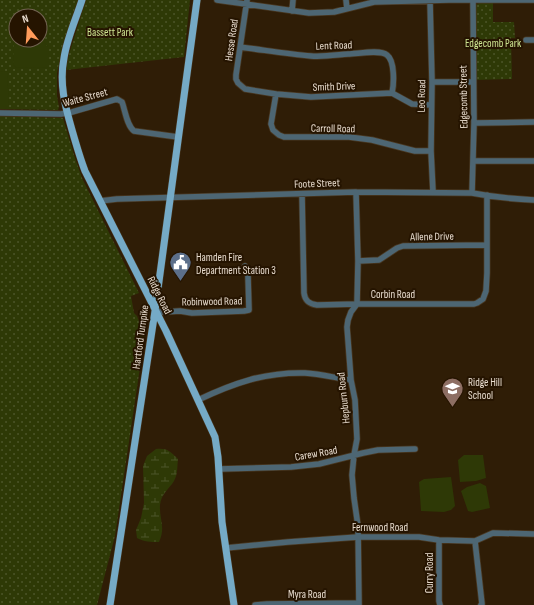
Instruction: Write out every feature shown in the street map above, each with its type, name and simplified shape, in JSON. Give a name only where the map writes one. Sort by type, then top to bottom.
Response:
[{"type":"main road","name":"Ridge Road","points":[[82,0],[67,46],[63,64],[62,88],[67,113],[83,165],[167,334],[215,437],[219,469],[221,517],[234,605]]},
{"type":"main road","name":"Hartford Turnpike","points":[[110,605],[155,311],[196,0]]},
{"type":"street","points":[[217,0],[246,2],[309,13],[334,12],[374,2],[534,0]]},
{"type":"street","points":[[292,11],[293,0]]},
{"type":"street","points":[[346,0],[347,9]]},
{"type":"street","name":"Leo Road","points":[[430,1],[432,82],[431,151],[433,192]]},
{"type":"street","name":"Edgecomb Street","points":[[472,193],[474,161],[473,1]]},
{"type":"street","name":"Hesse Road","points":[[238,83],[236,75],[246,2]]},
{"type":"street","points":[[526,40],[534,40]]},
{"type":"street","name":"Lent Road","points":[[240,47],[312,56],[379,52],[384,53],[389,56],[392,65],[392,93]]},
{"type":"street","points":[[432,82],[473,82]]},
{"type":"street","name":"Smith Drive","points":[[238,83],[245,89],[276,94],[311,97],[392,93]]},
{"type":"street","points":[[392,93],[412,104],[431,105]]},
{"type":"street","name":"Carroll Road","points":[[276,94],[271,124],[273,130],[279,135],[298,138],[349,137],[372,140],[415,151],[431,151]]},
{"type":"street","name":"Waite Street","points":[[0,113],[61,114],[117,99],[122,102],[131,130],[178,137]]},
{"type":"street","points":[[474,123],[534,122]]},
{"type":"street","points":[[474,161],[534,161]]},
{"type":"street","name":"Foote Street","points":[[100,201],[117,199],[356,192],[472,193],[487,196],[534,200]]},
{"type":"street","name":"Hepburn Road","points":[[356,192],[358,261],[357,304],[351,312],[347,327],[355,400],[357,439],[352,475],[358,526],[359,604]]},
{"type":"street","name":"Corbin Road","points":[[302,194],[304,293],[306,300],[310,304],[317,305],[477,303],[483,299],[486,291],[487,196]]},
{"type":"street","name":"Allene Drive","points":[[358,261],[377,261],[397,248],[403,246],[487,245]]},
{"type":"street","name":"Robinwood Road","points":[[155,311],[180,311],[192,313],[249,310],[248,276],[245,266]]},
{"type":"street","points":[[198,400],[230,386],[254,378],[279,374],[306,374],[352,380]]},
{"type":"street","name":"Carew Road","points":[[219,469],[291,467],[319,464],[378,450],[415,449]]},
{"type":"street","name":"Fernwood Road","points":[[226,548],[281,542],[358,537],[419,537],[439,540],[475,541],[493,533],[534,534]]},
{"type":"street","name":"Curry Road","points":[[439,540],[440,605]]},
{"type":"street","points":[[475,541],[481,605]]},
{"type":"street","name":"Myra Road","points":[[255,605],[359,604]]},
{"type":"green space","name":"Bassett Park","points":[[0,0],[78,0],[65,38],[57,73],[58,110],[0,109]]},
{"type":"green space","name":"Bassett Park","points":[[86,0],[190,0],[184,57],[66,70],[69,54]]},
{"type":"green space","name":"Edgecomb Park","points":[[479,3],[493,3],[493,22],[514,22],[515,38],[511,38],[512,79],[476,80],[475,7]]},
{"type":"green space","points":[[14,48],[48,48],[48,67],[17,68],[13,65]]},
{"type":"green space","points":[[7,71],[9,105],[5,109],[0,109],[0,72]]},
{"type":"green space","points":[[0,116],[63,118],[82,178],[139,293],[131,296],[134,313],[137,316],[141,327],[146,327],[115,536],[97,605],[0,605]]},
{"type":"green space","points":[[156,449],[168,451],[178,459],[177,473],[160,505],[162,523],[161,537],[159,542],[150,542],[137,538],[136,530],[141,518],[144,503],[143,466],[147,456]]},
{"type":"green space","points":[[464,455],[483,455],[486,478],[476,481],[460,482],[458,460]]},
{"type":"green space","points":[[451,477],[455,506],[451,510],[444,512],[421,511],[419,482],[424,479]]},
{"type":"green space","points":[[480,483],[486,486],[490,508],[472,512],[468,511],[461,491],[467,487]]},
{"type":"place","name":"Hamden Fire Department Station 3","points":[[180,282]]},
{"type":"place","name":"Ridge Hill School","points":[[452,408]]}]
